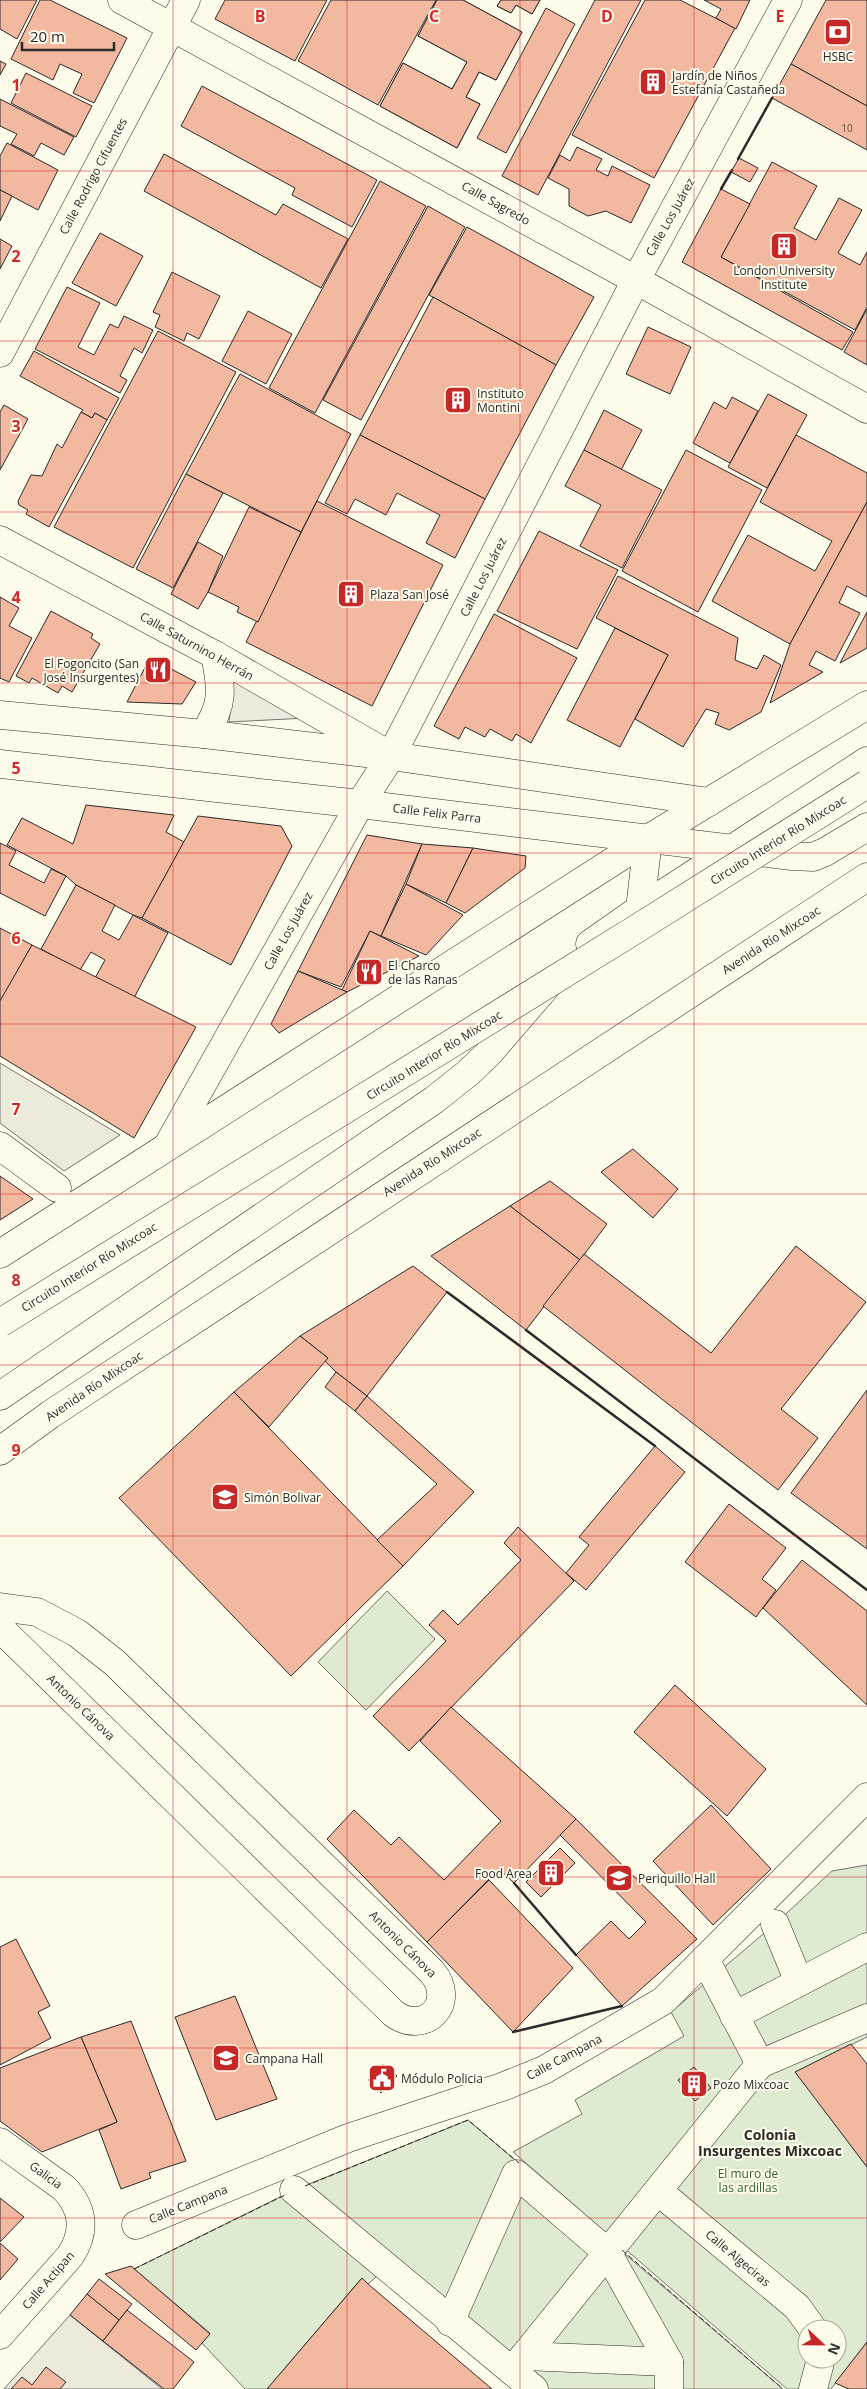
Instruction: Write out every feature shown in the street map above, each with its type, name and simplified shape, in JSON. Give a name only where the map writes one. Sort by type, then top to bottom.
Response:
[{"type":"main road","name":"Calle Sagredo","points":[[122,0],[636,280],[867,409]]},
{"type":"main road","name":"Calle Rodrigo Cifuentes","points":[[0,353],[186,0]]},
{"type":"main road","name":"Calle Los Juárez","points":[[167,1147],[360,804],[391,756],[636,280],[788,0]]},
{"type":"main road","name":"Calle Saturnino Herrán","points":[[0,540],[215,655],[391,756]]},
{"type":"main road","points":[[204,734],[215,718],[220,700],[221,682],[215,655]]},
{"type":"main road","points":[[0,1254],[648,839],[867,704]]},
{"type":"main road","points":[[0,715],[204,734],[391,756],[709,802]]},
{"type":"main road","points":[[0,1396],[434,1100],[488,1054],[564,966],[588,945],[729,850],[867,761]]},
{"type":"main road","name":"Calle Felix Parra","points":[[0,764],[360,804],[729,850],[813,857],[867,827]]},
{"type":"main road","name":"Circuito Interior Río Mixcoac","points":[[0,1322],[625,937],[867,784]]},
{"type":"main road","points":[[640,909],[648,839]]},
{"type":"main road","name":"Avenida Río Mixcoac","points":[[0,1452],[76,1398],[867,877]]},
{"type":"main road","points":[[0,1146],[56,1188]]},
{"type":"main road","name":"Antonio Cánova","points":[[0,1606],[37,1612],[77,1633],[115,1663],[432,1972],[441,1988],[439,2006],[434,2013],[418,2022],[408,2022],[393,2013],[0,1628]]},
{"type":"main road","name":"Calle Campana","points":[[136,2225],[348,2138],[502,2087],[544,2070],[663,2001],[867,1797]]},
{"type":"main road","points":[[774,1924],[799,1982]]},
{"type":"main road","points":[[734,2016],[867,1948]]},
{"type":"main road","points":[[705,1959],[760,2064]]},
{"type":"main road","points":[[518,2364],[760,2064],[867,2018]]},
{"type":"main road","name":"Galicia","points":[[0,2142],[64,2188],[75,2202],[81,2218]]},
{"type":"main road","points":[[450,2322],[516,2174],[607,2252],[669,2362],[670,2389]]},
{"type":"main road","points":[[294,2190],[450,2322],[518,2364],[534,2389]]},
{"type":"main road","name":"Calle Algeciras","points":[[658,2191],[796,2307],[805,2319]]},
{"type":"main road","name":"Calle Actipan","points":[[0,2334],[78,2245],[81,2232],[81,2218]]},
{"type":"main road","points":[[518,2364],[669,2362]]},
{"type":"main road","points":[[813,2389],[818,2369]]},
{"type":"green space","points":[[387,1591],[435,1639],[366,1710],[318,1662]]},
{"type":"green space","name":"El muro de las ardillas","points":[[867,1865],[867,2037],[796,2072],[867,2167],[867,2342],[847,2368],[847,2319],[797,2319],[797,2369],[846,2369],[831,2389],[787,2389],[513,2152],[582,2114],[575,2100],[684,2036],[671,2012],[775,1924],[832,1871]]},
{"type":"green space","points":[[468,2120],[783,2389],[520,2389],[390,2265],[368,2284],[361,2279],[267,2389],[245,2389],[202,2343],[210,2333],[134,2269],[294,2190]]},
{"type":"shaded area","points":[[234,677],[307,718],[229,722]]},
{"type":"shaded area","points":[[0,1063],[120,1135],[64,1171],[0,1123]]},
{"type":"shaded area","points":[[70,2315],[162,2389],[4,2389]]},
{"type":"building","points":[[0,0],[37,0],[17,39],[0,29]]},
{"type":"building","points":[[40,0],[50,0],[127,38],[94,103],[73,93],[82,74],[60,64],[53,80],[11,59]]},
{"type":"building","points":[[225,0],[327,0],[295,61],[215,19]]},
{"type":"building","points":[[331,0],[436,0],[378,105],[298,61]]},
{"type":"building","points":[[437,0],[463,0],[522,32],[496,80],[479,72],[466,97],[480,104],[457,148],[380,106],[403,63],[452,89],[467,62],[418,36]]},
{"type":"building","points":[[437,0],[463,0],[522,32],[496,80],[479,72],[466,97],[480,104],[457,148],[380,106],[403,63],[452,89],[467,62],[418,36]]},
{"type":"building","points":[[501,0],[540,0],[532,14],[516,5],[511,13],[497,6]]},
{"type":"building","points":[[501,0],[540,0],[532,14],[516,5],[511,13],[497,6]]},
{"type":"building","points":[[595,0],[641,0],[538,195],[502,176]]},
{"type":"building","name":"Jardín de Niños Estefanía Castañeda","points":[[645,0],[680,0],[735,28],[654,178],[572,135]]},
{"type":"building","points":[[704,0],[750,0],[736,29],[716,18],[721,9]]},
{"type":"building","name":"HSBC","points":[[826,0],[867,0],[867,106],[791,64]]},
{"type":"building","points":[[546,8],[575,24],[506,153],[477,138]]},
{"type":"building","points":[[0,61],[6,64],[0,75]]},
{"type":"building","points":[[791,64],[867,106],[867,150],[772,98]]},
{"type":"building","points":[[26,73],[92,106],[76,137],[11,103]]},
{"type":"building","points":[[202,86],[377,180],[352,227],[292,195],[295,188],[181,126]]},
{"type":"building","points":[[0,99],[74,137],[64,155],[41,143],[34,156],[11,144],[17,134],[0,126]]},
{"type":"building","points":[[7,143],[58,170],[38,210],[0,190],[0,156]]},
{"type":"building","points":[[577,147],[602,159],[596,170],[608,176],[612,166],[650,185],[631,223],[606,211],[588,216],[569,206],[569,189],[548,178],[560,155],[570,161]]},
{"type":"building","points":[[164,154],[276,215],[283,204],[348,239],[321,288],[144,191]]},
{"type":"building","points":[[739,158],[758,168],[750,182],[731,172]]},
{"type":"building","name":"London University Institute","points":[[772,162],[817,186],[794,228],[816,240],[839,198],[862,210],[838,253],[860,265],[867,252],[867,307],[855,330],[721,257]]},
{"type":"building","points":[[380,181],[426,206],[315,413],[269,388]]},
{"type":"building","points":[[721,189],[750,204],[721,257],[853,332],[842,350],[682,262]]},
{"type":"building","points":[[0,190],[12,196],[0,221]]},
{"type":"building","points":[[428,206],[465,227],[361,420],[323,400]]},
{"type":"building","points":[[467,227],[594,297],[556,365],[429,295]]},
{"type":"building","points":[[100,233],[143,256],[116,306],[72,283]]},
{"type":"building","points":[[0,239],[12,246],[0,269]]},
{"type":"building","points":[[172,272],[220,296],[199,339],[187,333],[184,341],[155,327],[160,315],[153,312]]},
{"type":"building","points":[[67,287],[100,303],[78,347],[94,355],[110,324],[118,328],[124,316],[153,330],[142,353],[134,348],[120,376],[127,380],[120,393],[35,349]]},
{"type":"building","name":"Instituto Montini","points":[[433,297],[556,365],[485,499],[360,435]]},
{"type":"building","points":[[867,309],[867,365],[844,352]]},
{"type":"building","points":[[248,311],[292,334],[266,384],[222,361]]},
{"type":"building","points":[[648,327],[691,347],[670,394],[626,374]]},
{"type":"building","points":[[158,331],[236,372],[133,568],[54,527]]},
{"type":"building","points":[[34,351],[119,398],[107,420],[95,413],[92,418],[81,412],[83,410],[20,376]]},
{"type":"building","points":[[240,374],[351,434],[301,532],[186,474]]},
{"type":"building","points":[[768,394],[807,415],[767,488],[728,467]]},
{"type":"building","points":[[732,397],[758,411],[730,463],[693,443],[714,402],[726,409]]},
{"type":"building","points":[[4,405],[28,419],[0,470],[0,412]]},
{"type":"building","points":[[604,410],[642,430],[621,470],[584,450]]},
{"type":"building","points":[[81,412],[92,418],[95,413],[107,420],[49,527],[26,514],[28,510],[19,505],[18,501],[31,475],[42,476],[57,444],[62,448]]},
{"type":"building","points":[[360,435],[485,499],[455,558],[426,543],[440,515],[397,493],[386,515],[355,499],[347,514],[325,503]]},
{"type":"building","points":[[796,435],[867,473],[867,502],[790,644],[712,601],[748,535],[815,571],[832,541],[760,502]]},
{"type":"building","points":[[584,450],[662,490],[622,568],[580,546],[601,505],[565,486]]},
{"type":"building","points":[[686,450],[762,490],[698,612],[622,571]]},
{"type":"building","points":[[186,474],[223,493],[173,588],[136,569]]},
{"type":"building","name":"Plaza San José","points":[[317,501],[443,565],[372,706],[246,642]]},
{"type":"building","points":[[867,502],[867,597],[847,586],[839,603],[860,613],[835,661],[816,651],[809,665],[823,672],[770,703],[790,644]]},
{"type":"building","points":[[249,507],[301,532],[258,622],[237,612],[239,607],[208,592]]},
{"type":"building","points":[[539,531],[618,570],[577,649],[497,611]]},
{"type":"building","points":[[198,542],[223,556],[208,592],[198,609],[171,594]]},
{"type":"building","points":[[618,576],[738,638],[735,660],[757,669],[764,655],[781,665],[761,712],[729,730],[715,724],[719,713],[706,709],[683,747],[635,719],[668,655],[596,618]]},
{"type":"building","points":[[0,597],[19,608],[9,626],[32,638],[9,682],[0,678]]},
{"type":"building","points":[[51,611],[93,634],[91,638],[100,644],[72,692],[62,686],[58,693],[32,678],[29,683],[16,676]]},
{"type":"building","points":[[867,612],[867,648],[840,663]]},
{"type":"building","points":[[494,614],[577,658],[531,743],[516,734],[512,741],[490,729],[485,737],[465,727],[459,739],[434,726]]},
{"type":"building","points":[[615,628],[668,655],[620,747],[567,720]]},
{"type":"building","name":"El Fogoncito (San José Insurgentes)","points":[[150,658],[196,682],[182,704],[127,702]]},
{"type":"building","points":[[86,805],[174,815],[166,832],[184,842],[142,918],[76,885],[66,876],[7,845],[22,818],[73,844]]},
{"type":"building","points":[[198,816],[281,826],[292,846],[231,965],[142,918]]},
{"type":"building","points":[[367,835],[422,844],[381,936],[370,931],[341,987],[298,971]]},
{"type":"building","points":[[0,843],[16,851],[9,865],[44,883],[51,869],[66,876],[45,916],[0,893]]},
{"type":"building","points":[[422,844],[473,848],[446,903],[406,884]]},
{"type":"building","points":[[473,848],[526,856],[525,868],[465,913],[446,903]]},
{"type":"building","points":[[406,884],[463,915],[426,955],[381,936]]},
{"type":"building","points":[[76,885],[115,905],[102,931],[119,940],[133,915],[168,933],[134,998],[95,978],[105,960],[91,952],[80,970],[41,949]]},
{"type":"building","points":[[0,928],[32,945],[0,1002]]},
{"type":"building","name":"El Charco de las Ranas","points":[[370,931],[419,956],[347,992],[342,990]]},
{"type":"building","points":[[32,945],[196,1027],[134,1138],[0,1056],[0,1001]]},
{"type":"building","points":[[298,971],[347,992],[279,1033],[271,1024]]},
{"type":"building","points":[[633,1149],[678,1189],[653,1218],[601,1172]]},
{"type":"building","points":[[0,1176],[33,1199],[0,1220]]},
{"type":"building","points":[[550,1181],[607,1224],[580,1260],[510,1206]]},
{"type":"building","points":[[510,1206],[580,1260],[526,1330],[431,1256]]},
{"type":"building","points":[[796,1246],[866,1302],[781,1409],[818,1438],[778,1490],[543,1306],[584,1254],[711,1353]]},
{"type":"building","points":[[413,1266],[447,1292],[367,1396],[336,1372],[325,1361],[328,1358],[300,1336]]},
{"type":"building","points":[[300,1336],[328,1358],[269,1427],[234,1392]]},
{"type":"building","points":[[336,1372],[367,1396],[355,1411],[325,1387]]},
{"type":"building","points":[[867,1390],[867,1549],[791,1493]]},
{"type":"building","points":[[234,1392],[403,1566],[291,1676],[119,1498]]},
{"type":"building","points":[[367,1396],[474,1492],[403,1566],[377,1540],[437,1484],[355,1411]]},
{"type":"building","points":[[655,1446],[685,1472],[586,1590],[566,1573],[589,1545],[579,1537]]},
{"type":"building","points":[[729,1504],[786,1548],[762,1579],[776,1590],[756,1617],[685,1562]]},
{"type":"building","points":[[518,1527],[574,1581],[409,1751],[373,1716],[446,1641],[429,1625],[443,1610],[458,1625],[521,1560],[504,1543]]},
{"type":"building","points":[[802,1560],[867,1611],[867,1705],[763,1608]]},
{"type":"building","points":[[675,1685],[766,1769],[727,1816],[634,1732]]},
{"type":"building","points":[[451,1707],[576,1819],[514,1883],[499,1869],[427,1942],[327,1839],[354,1810],[391,1845],[399,1837],[444,1880],[501,1821],[420,1741]]},
{"type":"building","points":[[711,1805],[771,1869],[713,1925],[653,1861]]},
{"type":"building","name":"Periquillo Hall","points":[[576,1819],[697,1939],[622,2006],[576,1955],[611,1921],[629,1939],[646,1922],[560,1835]]},
{"type":"building","name":"Food Area","points":[[560,1848],[575,1863],[541,1897],[526,1882]]},
{"type":"building","points":[[489,1880],[573,1968],[513,2032],[427,1942]]},
{"type":"building","points":[[16,1939],[50,2006],[38,2012],[51,2038],[0,2065],[0,1947]]},
{"type":"building","name":"Campana Hall","points":[[235,1996],[277,2099],[216,2120],[175,2017]]},
{"type":"building","points":[[131,2021],[186,2161],[149,2173],[151,2178],[121,2189],[99,2130],[117,2122],[81,2037]]},
{"type":"building","points":[[81,2037],[117,2122],[42,2152],[0,2121],[0,2068]]},
{"type":"building","points":[[851,2044],[867,2064],[867,2167],[795,2072]]},
{"type":"building","name":"Módulo Policia","points":[[383,2064],[397,2076],[381,2093],[368,2080]]},
{"type":"building","name":"Pozo Mixcoac","points":[[694,2067],[711,2088],[695,2101],[678,2080]]},
{"type":"building","points":[[0,2198],[24,2217],[0,2242]]},
{"type":"building","points":[[0,2243],[18,2259],[0,2280]]},
{"type":"building","points":[[131,2266],[210,2334],[196,2350],[105,2274]]},
{"type":"building","points":[[362,2278],[368,2284],[492,2389],[267,2389]]},
{"type":"building","points":[[99,2279],[132,2304],[119,2320],[87,2294]]},
{"type":"building","points":[[87,2294],[119,2320],[103,2341],[70,2315]]},
{"type":"building","points":[[127,2310],[194,2362],[173,2389],[164,2389],[103,2341]]},
{"type":"building","points":[[867,2342],[867,2389],[849,2389],[835,2383]]},
{"type":"building","points":[[46,2367],[66,2382],[60,2389],[11,2389],[22,2377],[32,2385]]},
{"type":"fence","points":[[305,2186],[468,2120],[519,2163]]},
{"type":"fence","points":[[134,2269],[285,2195]]},
{"type":"fence","points":[[622,2250],[783,2389]]},
{"type":"wall","points":[[738,159],[772,98]]},
{"type":"wall","points":[[721,189],[732,170]]},
{"type":"wall","points":[[447,1292],[655,1446]]},
{"type":"wall","points":[[526,1330],[867,1590]]},
{"type":"wall","points":[[514,1883],[576,1955]]},
{"type":"wall","points":[[513,2032],[622,2006]]},
{"type":"place","name":"HSBC","points":[[838,32]]},
{"type":"place","name":"Jardín de Niños Estefanía Castañeda","points":[[653,82]]},
{"type":"place","name":"London University Institute","points":[[784,246]]},
{"type":"place","name":"Instituto Montini","points":[[458,400]]},
{"type":"place","name":"Plaza San José","points":[[351,594]]},
{"type":"place","name":"El Fogoncito (San José Insurgentes)","points":[[158,670]]},
{"type":"place","name":"El Charco de las Ranas","points":[[369,972]]},
{"type":"place","name":"Simón Bolivar","points":[[225,1497]]},
{"type":"place","name":"Food Area","points":[[551,1873]]},
{"type":"place","name":"Periquillo Hall","points":[[619,1878]]},
{"type":"place","name":"Campana Hall","points":[[226,2058]]},
{"type":"place","name":"Módulo Policia","points":[[382,2078]]},
{"type":"place","name":"Pozo Mixcoac","points":[[694,2084]]},
{"type":"district","name":"Colonia Insurgentes Mixcoac","points":[[770,2142]]}]
